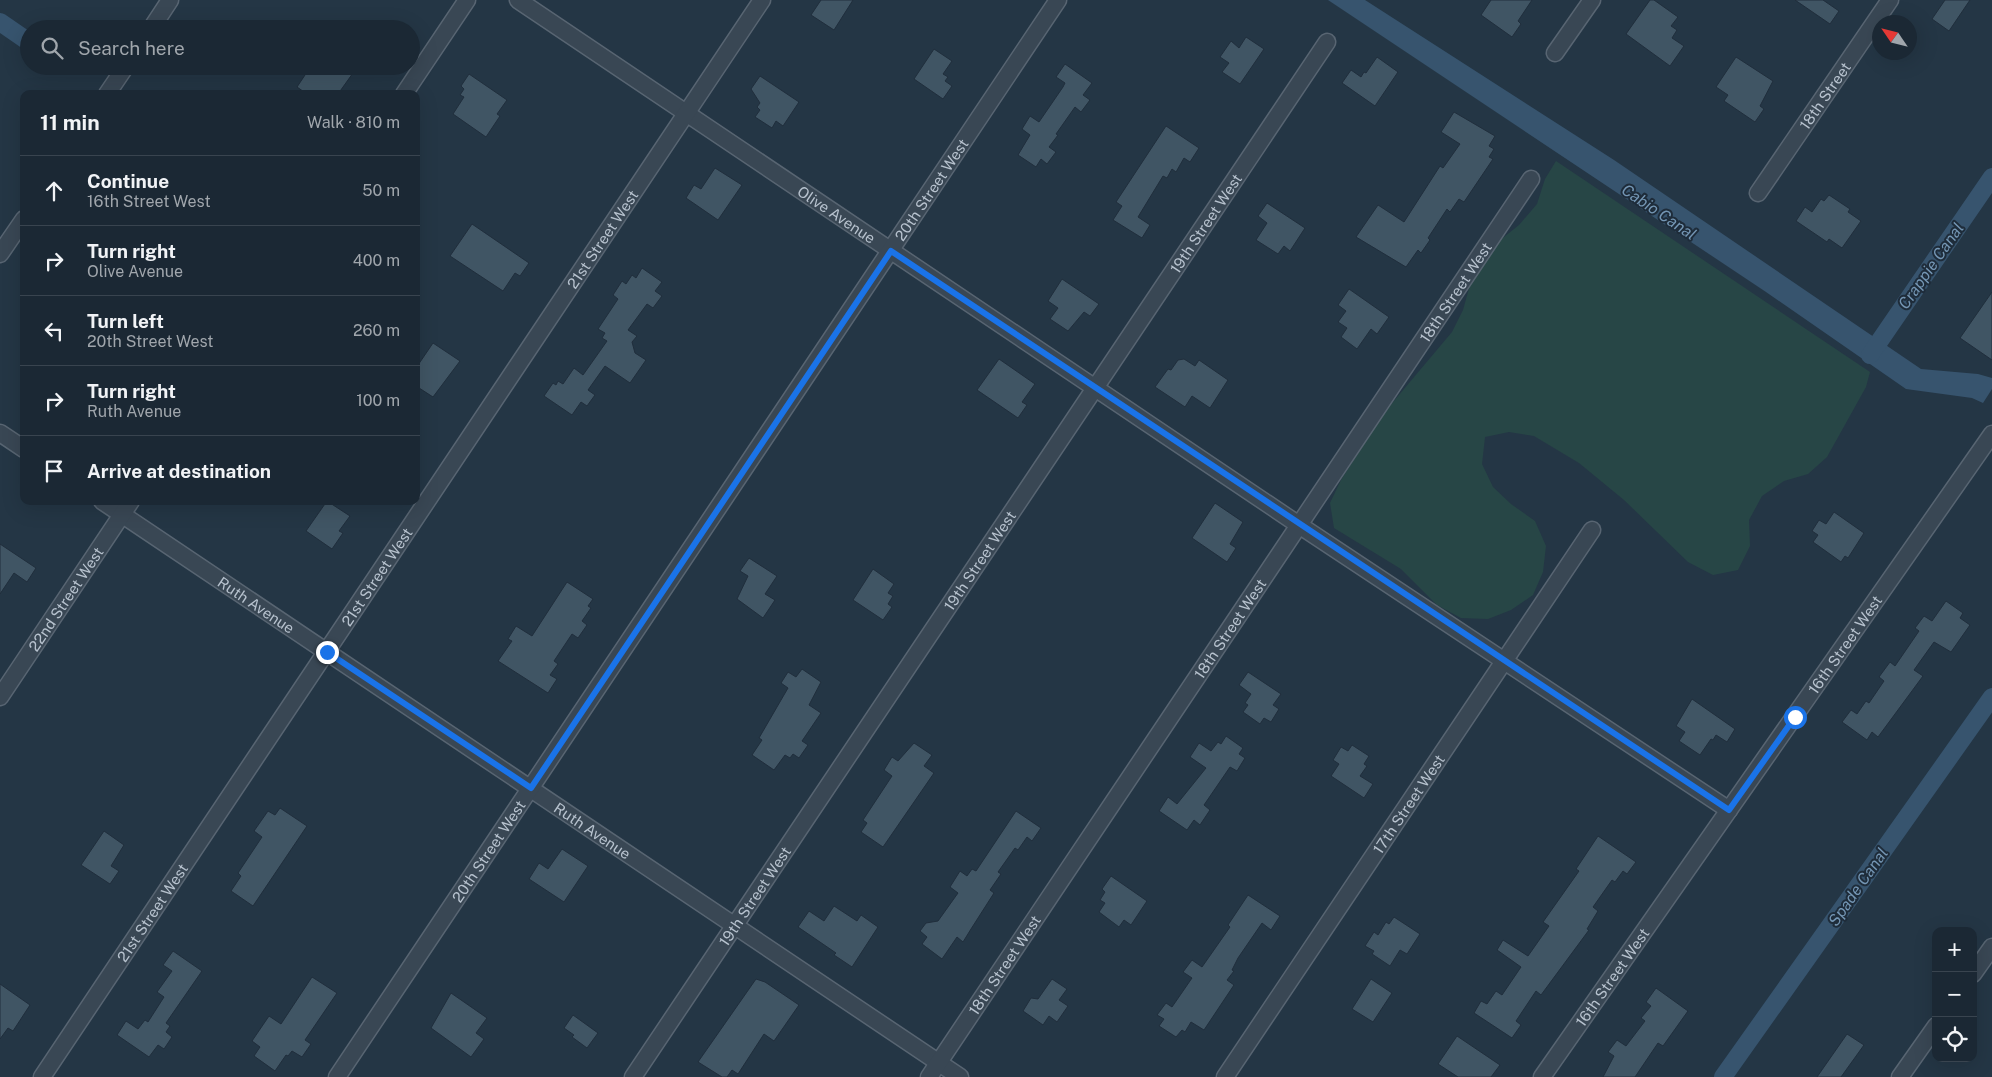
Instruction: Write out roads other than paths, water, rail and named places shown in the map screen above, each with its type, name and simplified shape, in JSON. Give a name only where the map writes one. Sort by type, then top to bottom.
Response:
[{"type":"street","points":[[157,20],[170,0]]},
{"type":"street","points":[[420,70],[466,0]]},
{"type":"street","name":"Olive Avenue","points":[[518,0],[1299,525],[1729,810]]},
{"type":"street","name":"21st Street West","points":[[42,1077],[762,0]]},
{"type":"street","name":"20th Street West","points":[[337,1077],[1058,0]]},
{"type":"street","points":[[1555,53],[1592,0]]},
{"type":"street","name":"18th Street","points":[[1758,193],[1890,0]]},
{"type":"street","name":"19th Street West","points":[[633,1077],[1326,42]]},
{"type":"street","points":[[110,90],[120,75]]},
{"type":"street","points":[[407,90],[417,75]]},
{"type":"street","name":"18th Street West","points":[[929,1077],[1531,179]]},
{"type":"street","points":[[0,254],[20,225]]},
{"type":"street","points":[[0,434],[20,446]]},
{"type":"street","name":"16th Street West","points":[[1542,1077],[1992,434]]},
{"type":"street","name":"Ruth Avenue","points":[[126,508],[327,652],[960,1077]]},
{"type":"street","name":"22nd Street West","points":[[0,697],[126,508]]},
{"type":"street","name":"17th Street West","points":[[1225,1077],[1592,530]]},
{"type":"street","points":[[1974,972],[1992,947]]},
{"type":"street","points":[[1900,1077],[1932,1032]]},
{"type":"water","name":"Cabio Canal","points":[[1328,0],[1365,0],[1614,160],[1921,369],[1978,374],[1992,378],[1992,389],[1983,403],[1972,398],[1906,389],[1766,292]]},
{"type":"waterway","points":[[0,22],[20,36]]},
{"type":"waterway","name":"Crappie Canal","points":[[1870,355],[1992,177]]},
{"type":"waterway","name":"Spade Canal","points":[[1723,1077],[1992,697]]}]
